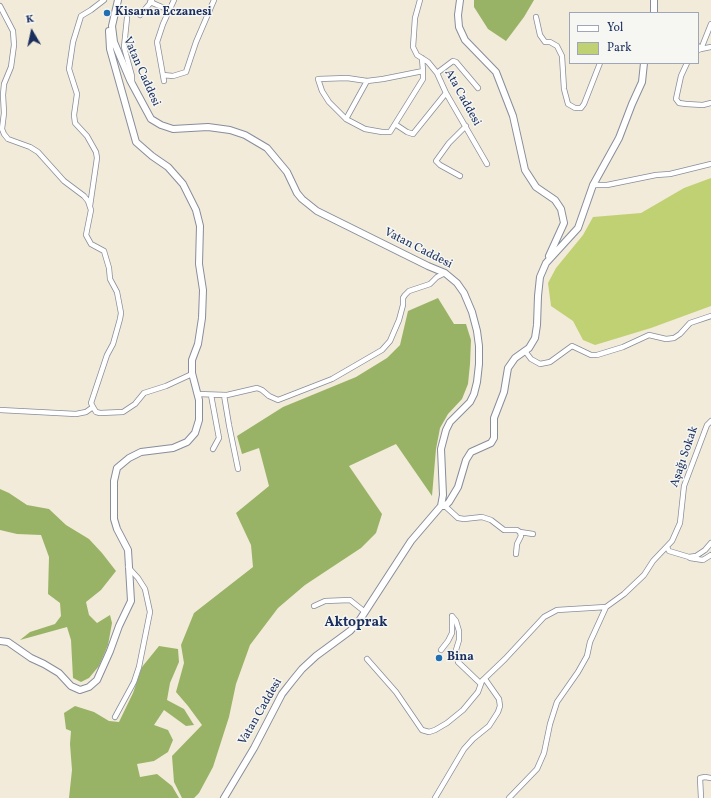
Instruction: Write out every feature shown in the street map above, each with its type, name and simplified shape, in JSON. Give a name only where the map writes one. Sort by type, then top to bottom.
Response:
[{"type":"street","points":[[104,0],[81,16],[73,42],[69,69],[77,94],[74,115],[75,123],[87,136],[96,152],[97,158],[90,206],[91,216],[86,235],[91,244],[104,251],[106,255],[110,279],[117,292],[121,313],[117,333],[107,355],[91,404],[96,412],[122,412],[128,410],[135,404],[144,393],[166,386],[192,374]]},
{"type":"street","name":"Vatan Caddesi","points":[[118,0],[112,26],[114,42],[132,83],[151,119],[173,129],[208,127],[230,130],[245,135],[267,148],[287,172],[297,193],[317,211],[428,266],[445,272],[457,282],[464,293],[472,312],[479,346],[479,364],[474,394],[470,402],[450,422],[443,438],[441,449],[443,506],[411,540],[365,612],[350,630],[316,656],[302,669],[282,694],[254,748],[224,798]]},
{"type":"street","points":[[164,81],[157,42],[174,0]]},
{"type":"street","points":[[163,75],[173,76],[186,72],[196,42],[214,0]]},
{"type":"street","name":"Ata Caddesi","points":[[420,0],[415,18],[413,47],[417,55],[437,73],[446,93],[487,164]]},
{"type":"street","points":[[460,0],[458,16],[459,27],[465,40],[496,72],[513,116],[525,170],[536,187],[555,200],[561,209],[564,223],[540,278],[535,338],[529,348],[515,358],[508,368],[504,392],[494,418],[494,438],[491,443],[472,452],[466,460],[458,487],[449,502],[443,506],[458,518],[464,519],[482,517],[491,520],[504,530],[518,530],[520,532],[533,534]]},
{"type":"street","points":[[654,0],[656,12]]},
{"type":"street","points":[[140,14],[151,1],[169,10]]},
{"type":"street","points":[[0,6],[13,31],[14,45],[11,67],[4,84],[2,94],[4,113],[2,129],[4,134],[8,139],[30,147],[42,156],[64,181],[84,196],[90,206]]},
{"type":"street","points":[[536,17],[540,35],[545,42],[550,42],[557,46],[562,56],[564,89],[568,104],[575,108],[581,108],[584,104],[600,64]]},
{"type":"street","points":[[127,18],[124,47],[132,72],[132,83]]},
{"type":"street","points":[[0,641],[8,642],[31,658],[59,673],[71,686],[80,690],[89,687],[97,680],[131,601],[128,550],[117,530],[114,518],[114,481],[118,468],[129,458],[141,452],[173,448],[187,442],[195,433],[199,420],[199,400],[192,374],[192,360],[198,344],[202,318],[203,290],[199,264],[200,226],[196,210],[183,184],[168,167],[136,142],[110,49],[109,29],[113,20]]},
{"type":"street","points":[[699,48],[711,24]]},
{"type":"street","points":[[699,48],[711,47]]},
{"type":"street","points":[[422,58],[423,71],[423,79],[390,132],[365,129],[346,119],[322,91],[318,79],[347,78],[367,81],[423,71]]},
{"type":"street","points":[[437,73],[453,61],[456,62],[478,88]]},
{"type":"street","points":[[546,263],[578,228],[593,185],[619,138],[642,82],[644,64]]},
{"type":"street","points":[[687,64],[681,76],[676,99],[679,103],[686,104],[704,105],[711,103]]},
{"type":"street","points":[[346,119],[367,81]]},
{"type":"street","points":[[394,124],[413,134],[446,93]]},
{"type":"street","points":[[460,176],[440,165],[436,161],[449,142],[466,126]]},
{"type":"street","points":[[593,185],[670,174],[711,164]]},
{"type":"street","points":[[197,394],[224,394],[257,388],[278,400],[332,379],[382,350],[390,341],[399,320],[403,305],[403,298],[405,295],[409,291],[430,284],[445,272]]},
{"type":"street","points":[[525,351],[531,359],[540,364],[550,362],[572,346],[591,355],[597,355],[623,347],[649,335],[666,339],[674,338],[690,323],[711,316]]},
{"type":"street","points":[[224,394],[228,425],[238,469]]},
{"type":"street","points":[[211,395],[219,438],[213,449]]},
{"type":"street","points":[[0,410],[76,414],[86,412],[93,408]]},
{"type":"street","name":"Aşağı Sokak","points":[[606,608],[624,594],[644,575],[653,561],[672,541],[680,523],[684,486],[711,420]]},
{"type":"street","points":[[516,554],[517,544],[521,536],[520,532]]},
{"type":"street","points":[[689,557],[696,556],[705,550],[711,543]]},
{"type":"street","points":[[667,547],[670,551],[703,560],[711,555]]},
{"type":"street","points":[[115,717],[134,682],[139,667],[150,612],[145,589],[128,567]]},
{"type":"street","points":[[314,606],[325,601],[350,600],[365,612]]},
{"type":"street","points":[[367,659],[396,692],[422,730],[429,732],[436,730],[447,723],[463,710],[478,692],[485,679],[544,618],[557,610],[606,608],[590,642],[584,662],[557,702],[550,724],[544,754],[537,769],[508,798]]},
{"type":"street","points":[[441,650],[452,633],[452,616],[460,631],[456,650],[458,662],[481,684]]},
{"type":"street","points":[[435,798],[464,749],[472,739],[489,726],[498,712],[500,706],[499,699],[485,679]]},
{"type":"street","points":[[701,798],[700,778],[711,778]]},
{"type":"green space","points":[[474,0],[534,0],[524,17],[506,41],[488,29],[474,7]]},
{"type":"green space","points":[[711,178],[711,306],[651,328],[595,345],[583,340],[573,321],[551,306],[548,283],[556,268],[583,235],[593,217],[641,213],[684,188]]},
{"type":"green space","points":[[438,298],[454,324],[466,324],[471,340],[468,384],[462,399],[448,414],[440,428],[436,449],[432,496],[396,444],[349,466],[382,514],[376,533],[361,548],[305,585],[278,608],[250,645],[236,684],[229,717],[213,767],[199,793],[194,798],[182,798],[174,782],[172,756],[202,725],[176,692],[184,663],[181,645],[194,613],[253,567],[251,545],[236,513],[269,486],[259,448],[242,454],[237,436],[283,407],[356,377],[387,358],[400,345],[408,311]]},
{"type":"green space","points":[[0,489],[27,505],[49,509],[66,525],[89,539],[116,571],[101,590],[86,602],[89,615],[97,623],[110,615],[112,623],[108,645],[99,666],[89,678],[81,682],[73,678],[71,640],[67,627],[20,640],[30,632],[55,624],[61,616],[60,603],[48,594],[49,557],[41,535],[17,534],[0,530]]},
{"type":"green space","points":[[159,646],[178,649],[179,662],[170,683],[167,700],[184,709],[194,725],[186,726],[164,710],[154,725],[168,730],[173,740],[168,752],[154,761],[137,764],[140,777],[157,774],[172,786],[179,798],[69,798],[72,770],[70,744],[71,731],[66,729],[64,713],[75,706],[94,712],[109,721],[119,722],[133,693],[142,667]]},
{"type":"place","name":"Kisarna Eczanesi","points":[[107,13]]},
{"type":"place","name":"Bina","points":[[439,658]]},
{"type":"district","name":"Aktoprak","points":[[356,623]]}]
